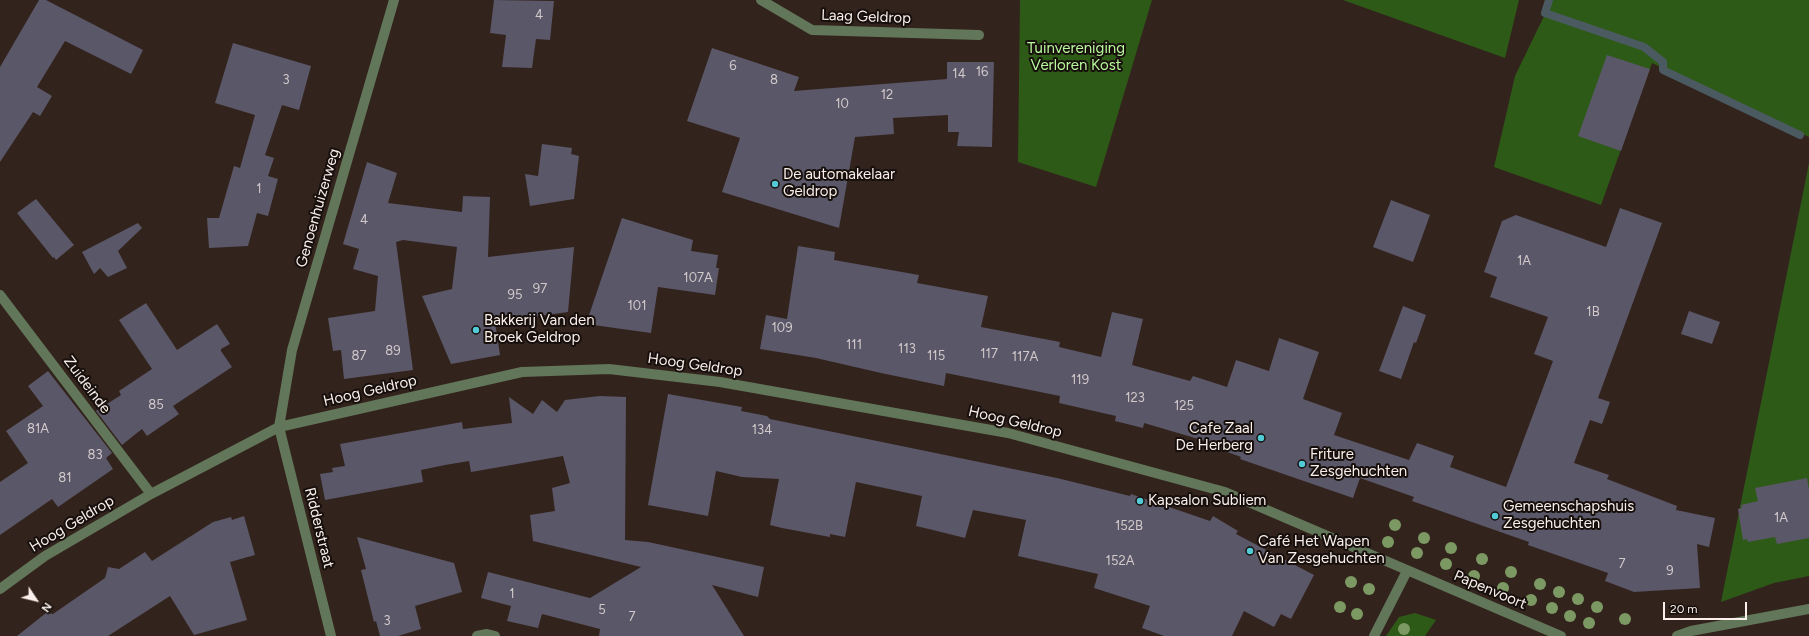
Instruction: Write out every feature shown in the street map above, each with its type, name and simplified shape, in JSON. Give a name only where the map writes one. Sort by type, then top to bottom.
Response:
[{"type":"street","name":"Genoenhuizerweg","points":[[279,427],[292,350],[394,0]]},
{"type":"street","name":"Laag Geldrop","points":[[761,0],[812,30],[979,35]]},
{"type":"street","name":"Zuideinde","points":[[0,295],[151,494]]},
{"type":"street","name":"Hoog Geldrop","points":[[0,589],[45,556],[151,494],[279,427],[522,372],[609,369],[720,382],[1008,433],[1218,490],[1407,571]]},
{"type":"street","name":"Ridderstraat","points":[[279,427],[331,636]]},
{"type":"street","points":[[1374,636],[1407,571]]},
{"type":"street","name":"Papenvoort","points":[[1407,571],[1561,636]]},
{"type":"street","points":[[1677,636],[1691,631],[1809,609]]},
{"type":"street","points":[[477,636],[487,634],[494,636]]},
{"type":"green space","name":"Tuinvereniging Verloren Kost","points":[[1020,0],[1152,0],[1096,187],[1018,162]]},
{"type":"green space","points":[[1343,0],[1519,0],[1505,58]]},
{"type":"green space","points":[[1550,0],[1809,0],[1809,137],[1652,63],[1601,205],[1494,167],[1515,76],[1546,12]]},
{"type":"green space","points":[[1809,163],[1809,576],[1774,583],[1721,602]]},
{"type":"green space","points":[[1415,613],[1436,620],[1425,636],[1386,636],[1399,617]]},
{"type":"building","points":[[39,0],[46,0],[143,50],[131,74],[65,41],[37,87],[52,96],[40,116],[33,112],[0,162],[0,67]]},
{"type":"building","points":[[494,0],[554,1],[550,40],[536,39],[532,68],[502,67],[506,35],[490,33]]},
{"type":"building","points":[[233,43],[311,66],[299,110],[282,105],[265,155],[274,158],[268,176],[278,179],[268,216],[257,213],[248,246],[209,248],[207,218],[219,218],[234,166],[240,168],[255,115],[215,103]]},
{"type":"building","points":[[712,48],[799,77],[794,91],[947,79],[947,62],[994,62],[992,147],[957,146],[959,132],[948,132],[948,115],[893,118],[894,134],[855,137],[839,228],[722,192],[740,138],[687,121]]},
{"type":"building","points":[[1607,55],[1650,69],[1621,151],[1578,136]]},
{"type":"building","points":[[542,144],[572,148],[571,154],[579,156],[574,199],[530,206],[525,174],[538,176]]},
{"type":"building","points":[[367,162],[397,173],[388,203],[462,212],[463,196],[490,197],[488,257],[574,247],[568,312],[495,322],[500,355],[451,364],[422,296],[452,289],[457,247],[403,240],[396,242],[413,370],[344,379],[341,350],[333,351],[328,318],[375,311],[378,276],[353,269],[359,249],[343,244]]},
{"type":"building","points":[[36,199],[74,245],[56,260],[17,213]]},
{"type":"building","points":[[1391,200],[1430,215],[1413,262],[1373,247]]},
{"type":"building","points":[[1620,208],[1662,223],[1598,398],[1610,402],[1602,424],[1590,420],[1574,463],[1609,475],[1607,479],[1677,506],[1676,510],[1715,518],[1709,547],[1697,544],[1700,588],[1634,592],[1605,581],[1608,573],[1528,545],[1529,542],[1412,501],[1414,497],[1360,478],[1353,498],[1240,459],[1241,457],[1211,446],[1212,443],[1144,423],[1143,428],[1115,421],[1116,416],[1059,403],[1060,396],[946,373],[944,386],[816,358],[760,349],[766,315],[787,319],[798,246],[835,252],[834,260],[919,275],[917,283],[988,296],[981,327],[1060,342],[1059,347],[1101,357],[1112,312],[1143,319],[1132,365],[1190,381],[1193,376],[1227,387],[1236,360],[1269,371],[1279,338],[1319,352],[1303,399],[1342,413],[1334,435],[1409,460],[1417,443],[1454,456],[1450,467],[1506,487],[1553,361],[1534,354],[1548,317],[1490,297],[1497,277],[1484,272],[1502,221],[1516,215],[1606,247]]},
{"type":"building","points":[[622,218],[693,240],[691,251],[718,255],[716,268],[719,268],[715,295],[658,287],[651,333],[586,324]]},
{"type":"building","points":[[138,223],[142,228],[118,251],[127,268],[108,277],[100,268],[94,274],[82,252]]},
{"type":"building","points":[[146,303],[177,350],[217,324],[230,344],[221,349],[221,351],[232,367],[173,406],[179,414],[147,436],[142,429],[122,445],[96,411],[121,395],[119,391],[152,369],[119,320]]},
{"type":"building","points":[[1403,306],[1426,315],[1416,343],[1414,342],[1401,379],[1379,371]]},
{"type":"building","points":[[1689,311],[1720,322],[1712,344],[1681,334]]},
{"type":"building","points":[[48,371],[112,453],[106,458],[113,469],[58,507],[52,499],[0,535],[0,482],[28,463],[6,431],[43,406],[28,386]]},
{"type":"building","points":[[668,394],[742,407],[741,411],[767,416],[770,419],[1057,478],[1130,496],[1131,494],[1210,521],[1213,516],[1238,531],[1236,534],[1314,575],[1291,619],[1281,614],[1274,627],[1244,611],[1232,636],[1164,636],[1142,628],[1150,606],[1094,588],[1098,574],[1018,556],[1026,520],[973,510],[965,538],[916,526],[922,496],[856,482],[845,537],[830,534],[830,537],[770,525],[779,479],[742,477],[716,471],[708,516],[648,505]]},
{"type":"building","points":[[600,396],[626,397],[625,540],[648,542],[764,567],[758,597],[712,585],[744,636],[599,636],[600,629],[542,614],[538,628],[507,621],[511,606],[481,598],[488,572],[590,598],[641,567],[533,541],[530,515],[555,511],[552,488],[570,483],[563,456],[471,472],[469,461],[445,465],[421,470],[423,482],[325,500],[320,474],[333,472],[332,468],[345,466],[340,444],[462,422],[463,429],[512,423],[509,397],[533,414],[542,400],[557,412],[565,400]]},
{"type":"building","points":[[1807,478],[1809,490],[1809,538],[1777,544],[1775,537],[1748,542],[1747,539],[1743,540],[1738,509],[1742,508],[1741,505],[1758,501],[1755,488]]},
{"type":"building","points":[[244,516],[255,555],[230,562],[247,620],[194,635],[170,596],[108,636],[17,636],[46,613],[53,614],[105,578],[108,567],[119,569],[145,552],[152,561],[213,522],[231,517],[232,520]]},
{"type":"building","points":[[357,537],[454,563],[462,592],[415,606],[421,629],[398,636],[380,636],[376,621],[374,622],[361,570],[366,569]]},
{"type":"waterway","points":[[1549,0],[1545,13],[1644,47],[1663,62],[1663,70],[1800,135]]},
{"type":"place","name":"De automakelaar Geldrop","points":[[775,184]]},
{"type":"place","name":"Bakkerij Van den Broek Geldrop","points":[[476,330]]},
{"type":"place","name":"Cafe Zaal De Herberg","points":[[1261,438]]},
{"type":"place","name":"Friture Zesgehuchten","points":[[1302,464]]},
{"type":"place","name":"Kapsalon Subliem","points":[[1140,501]]},
{"type":"place","name":"Gemeenschapshuis Zesgehuchten","points":[[1495,516]]},
{"type":"place","name":"Café Het Wapen Van Zesgehuchten","points":[[1250,551]]}]
